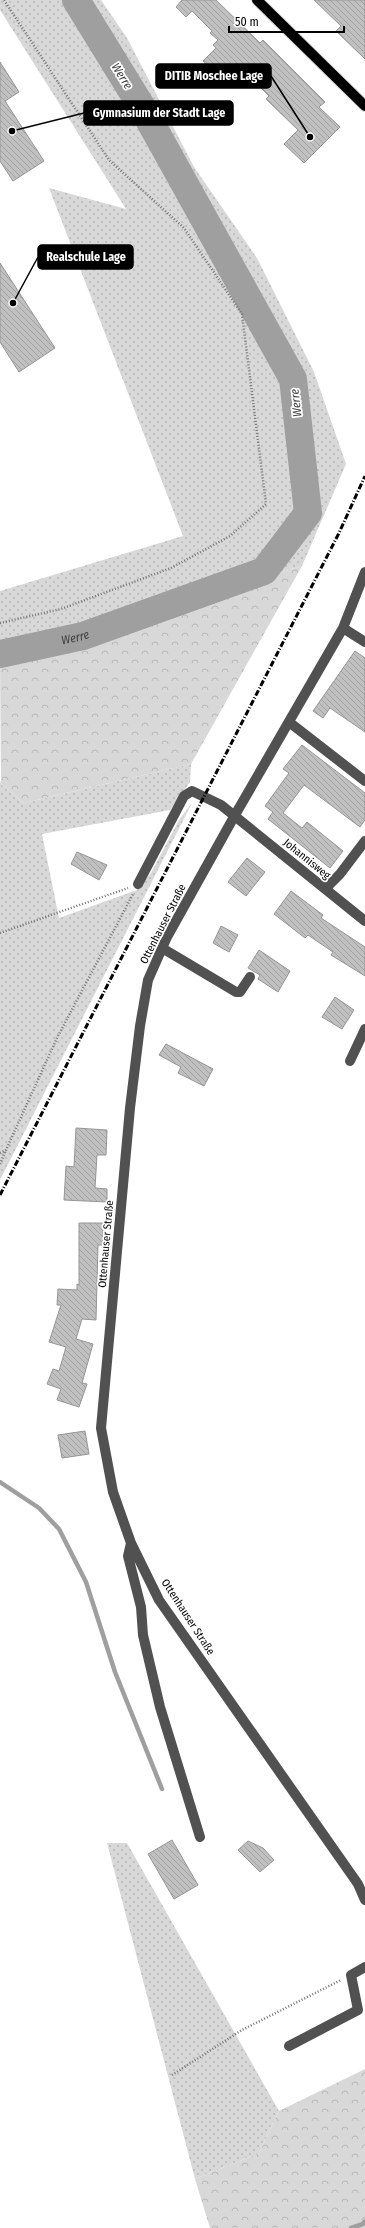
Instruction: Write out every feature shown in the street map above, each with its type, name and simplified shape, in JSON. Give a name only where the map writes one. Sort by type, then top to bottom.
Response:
[{"type":"main road","points":[[257,0],[365,106]]},
{"type":"street","name":"Ottenhauser Straße","points":[[365,572],[343,628],[235,815],[162,948],[148,980],[140,1026],[130,1108],[101,1428],[113,1492],[131,1543],[159,1600],[358,1884],[365,1900]]},
{"type":"street","points":[[343,628],[365,642]]},
{"type":"street","points":[[288,722],[365,781]]},
{"type":"street","name":"Johannisweg","points":[[138,884],[184,796],[192,791],[204,795],[235,815],[365,921]]},
{"type":"street","points":[[325,889],[340,874],[365,841]]},
{"type":"street","points":[[162,948],[236,992],[240,992],[250,977]]},
{"type":"street","points":[[350,1062],[365,1029]]},
{"type":"street","points":[[131,1543],[128,1556],[141,1607],[143,1635],[160,1707],[200,1837]]},
{"type":"street","points":[[289,2046],[358,2010],[351,1975],[365,1966]]},
{"type":"path","points":[[0,623],[61,609],[171,568],[230,536],[266,504],[242,314],[184,228],[109,160],[4,0]]},
{"type":"path","points":[[0,933],[138,884]]},
{"type":"path","points":[[0,1164],[56,1038],[138,884]]},
{"type":"path","points":[[0,1153],[6,1150]]},
{"type":"path","points":[[172,2075],[242,2030],[351,1975]]},
{"type":"green space","points":[[0,0],[101,0],[127,38],[194,167],[257,258],[314,372],[346,464],[302,566],[85,630],[35,652],[0,661],[0,591],[183,536],[49,188],[126,209],[0,10]]},
{"type":"green space","points":[[302,566],[191,764],[24,803],[1,784],[0,661],[35,652],[85,630]]},
{"type":"green space","points":[[191,764],[190,782],[170,810],[42,834],[59,918],[137,890],[151,873],[179,820],[192,803],[0,1180],[0,780],[1,784],[24,803]]},
{"type":"green space","points":[[107,1843],[127,1843],[279,2111],[259,2153],[195,2179]]},
{"type":"green space","points":[[365,2069],[365,2228],[210,2228],[195,2179],[259,2153],[279,2111]]},
{"type":"building","points":[[182,0],[216,0],[260,43],[263,40],[325,102],[319,107],[340,127],[304,163],[284,144],[298,130],[266,99],[269,96],[236,63],[220,78],[203,61],[216,48],[213,45],[218,40],[210,33],[212,31],[192,11],[186,17],[176,7]]},
{"type":"building","points":[[314,0],[365,0],[365,59],[336,31],[341,26]]},
{"type":"building","points":[[0,62],[19,92],[5,101],[44,161],[13,181],[0,161]]},
{"type":"building","points":[[0,263],[55,348],[19,372],[0,342]]},
{"type":"building","points":[[355,651],[365,658],[365,732],[330,708],[323,718],[313,711]]},
{"type":"building","points":[[302,745],[365,793],[365,820],[360,827],[304,785],[283,813],[302,828],[307,822],[343,851],[330,868],[268,819],[273,812],[265,806],[289,773],[283,769]]},
{"type":"building","points":[[77,852],[107,865],[99,880],[71,864]]},
{"type":"building","points":[[247,858],[265,872],[246,896],[228,882]]},
{"type":"building","points":[[291,891],[323,915],[321,918],[365,947],[365,976],[331,955],[333,952],[308,935],[305,938],[274,914]]},
{"type":"building","points":[[221,926],[238,935],[229,952],[213,943]]},
{"type":"building","points":[[259,950],[290,971],[278,992],[258,979],[260,975],[248,968]]},
{"type":"building","points":[[335,997],[354,1010],[342,1029],[322,1017]]},
{"type":"building","points":[[166,1044],[213,1069],[204,1086],[178,1073],[181,1067],[159,1055]]},
{"type":"building","points":[[76,1128],[107,1130],[106,1155],[97,1155],[95,1188],[107,1189],[107,1202],[64,1200],[66,1166],[74,1167]]},
{"type":"building","points":[[79,1223],[103,1223],[103,1245],[98,1245],[96,1320],[82,1319],[76,1339],[93,1344],[82,1383],[87,1384],[79,1407],[57,1400],[61,1389],[47,1384],[53,1369],[59,1371],[66,1347],[49,1342],[61,1305],[57,1305],[58,1289],[77,1290],[77,1284],[79,1285]]},
{"type":"building","points":[[85,1431],[89,1454],[62,1458],[58,1435]]},
{"type":"building","points":[[172,1840],[198,1885],[174,1899],[148,1854]]},
{"type":"building","points":[[248,1841],[263,1848],[274,1860],[260,1872],[238,1850]]},
{"type":"waterway","name":"Werre","points":[[0,654],[83,636],[264,571],[308,513],[293,379],[143,109],[76,0]]},
{"type":"waterway","points":[[0,1482],[39,1508],[59,1529],[86,1582],[115,1672],[162,1789]]},
{"type":"waterway","points":[[351,2228],[363,2224],[365,2221]]},
{"type":"railway","points":[[0,1195],[339,533],[365,476]]},
{"type":"place","name":"Gymnasium der Stadt Lage","points":[[12,131]]},
{"type":"place","name":"DITIB Moschee Lage","points":[[310,137]]},
{"type":"place","name":"Realschule Lage","points":[[13,303]]}]
